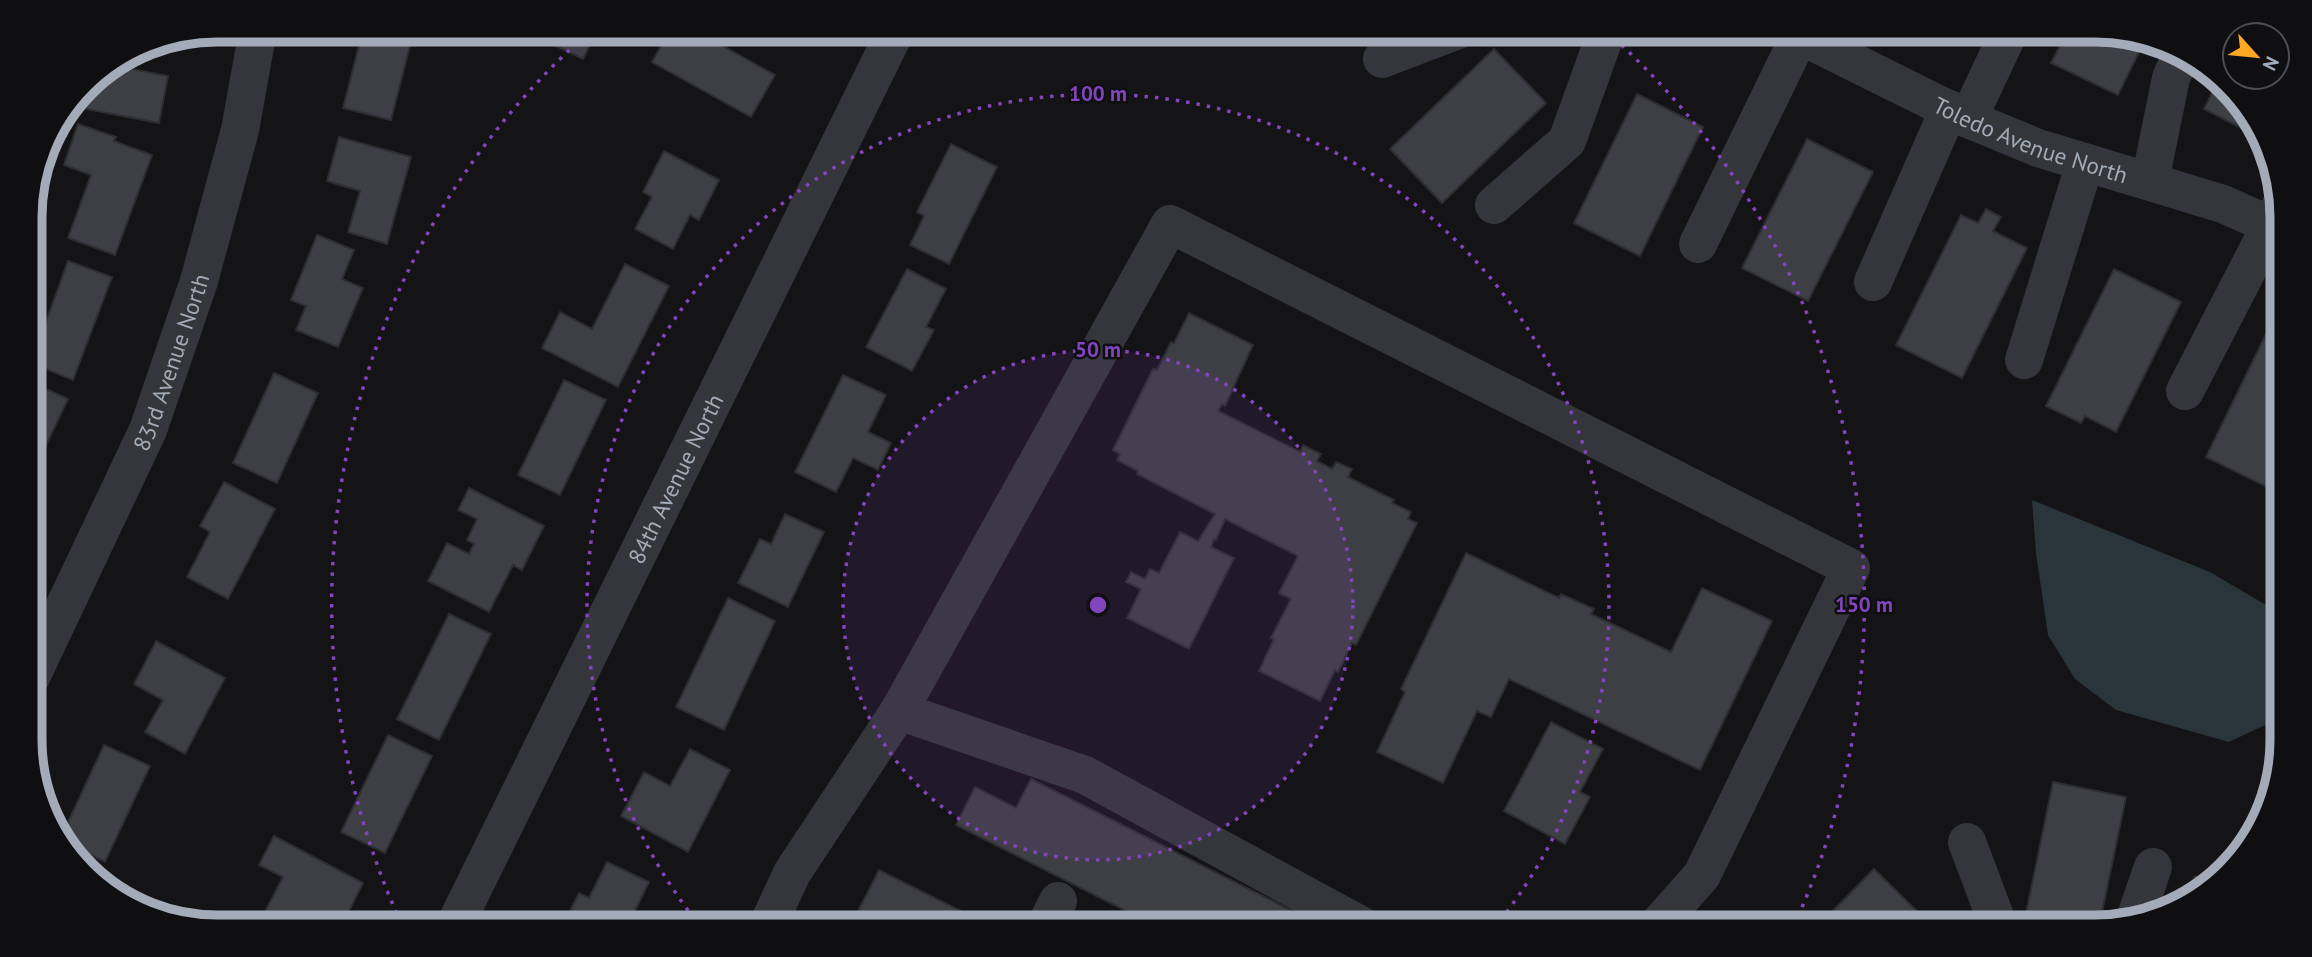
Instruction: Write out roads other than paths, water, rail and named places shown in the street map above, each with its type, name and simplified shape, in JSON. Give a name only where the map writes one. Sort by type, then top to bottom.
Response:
[{"type":"street","name":"83rd Avenue North","points":[[42,655],[152,418],[199,281],[240,130],[256,42]]},
{"type":"street","name":"84th Avenue North","points":[[460,915],[884,42]]},
{"type":"street","points":[[1382,58],[1425,42]]},
{"type":"street","points":[[1494,205],[1567,141],[1603,42]]},
{"type":"street","points":[[1698,244],[1806,42]]},
{"type":"street","name":"Toledo Avenue North","points":[[1823,42],[1958,114],[2038,148],[2270,218]]},
{"type":"street","points":[[1873,282],[1958,114],[2003,42]]},
{"type":"street","points":[[2150,181],[2171,78],[2177,62]]},
{"type":"street","points":[[2024,360],[2085,163]]},
{"type":"street","points":[[772,915],[792,873],[899,711],[1170,224],[1851,569],[1702,875],[1667,915]]},
{"type":"street","points":[[2185,391],[2270,233]]},
{"type":"street","points":[[899,711],[1084,775],[1342,915]]},
{"type":"street","points":[[1967,842],[1994,915]]},
{"type":"street","points":[[2138,910],[2153,867]]}]
